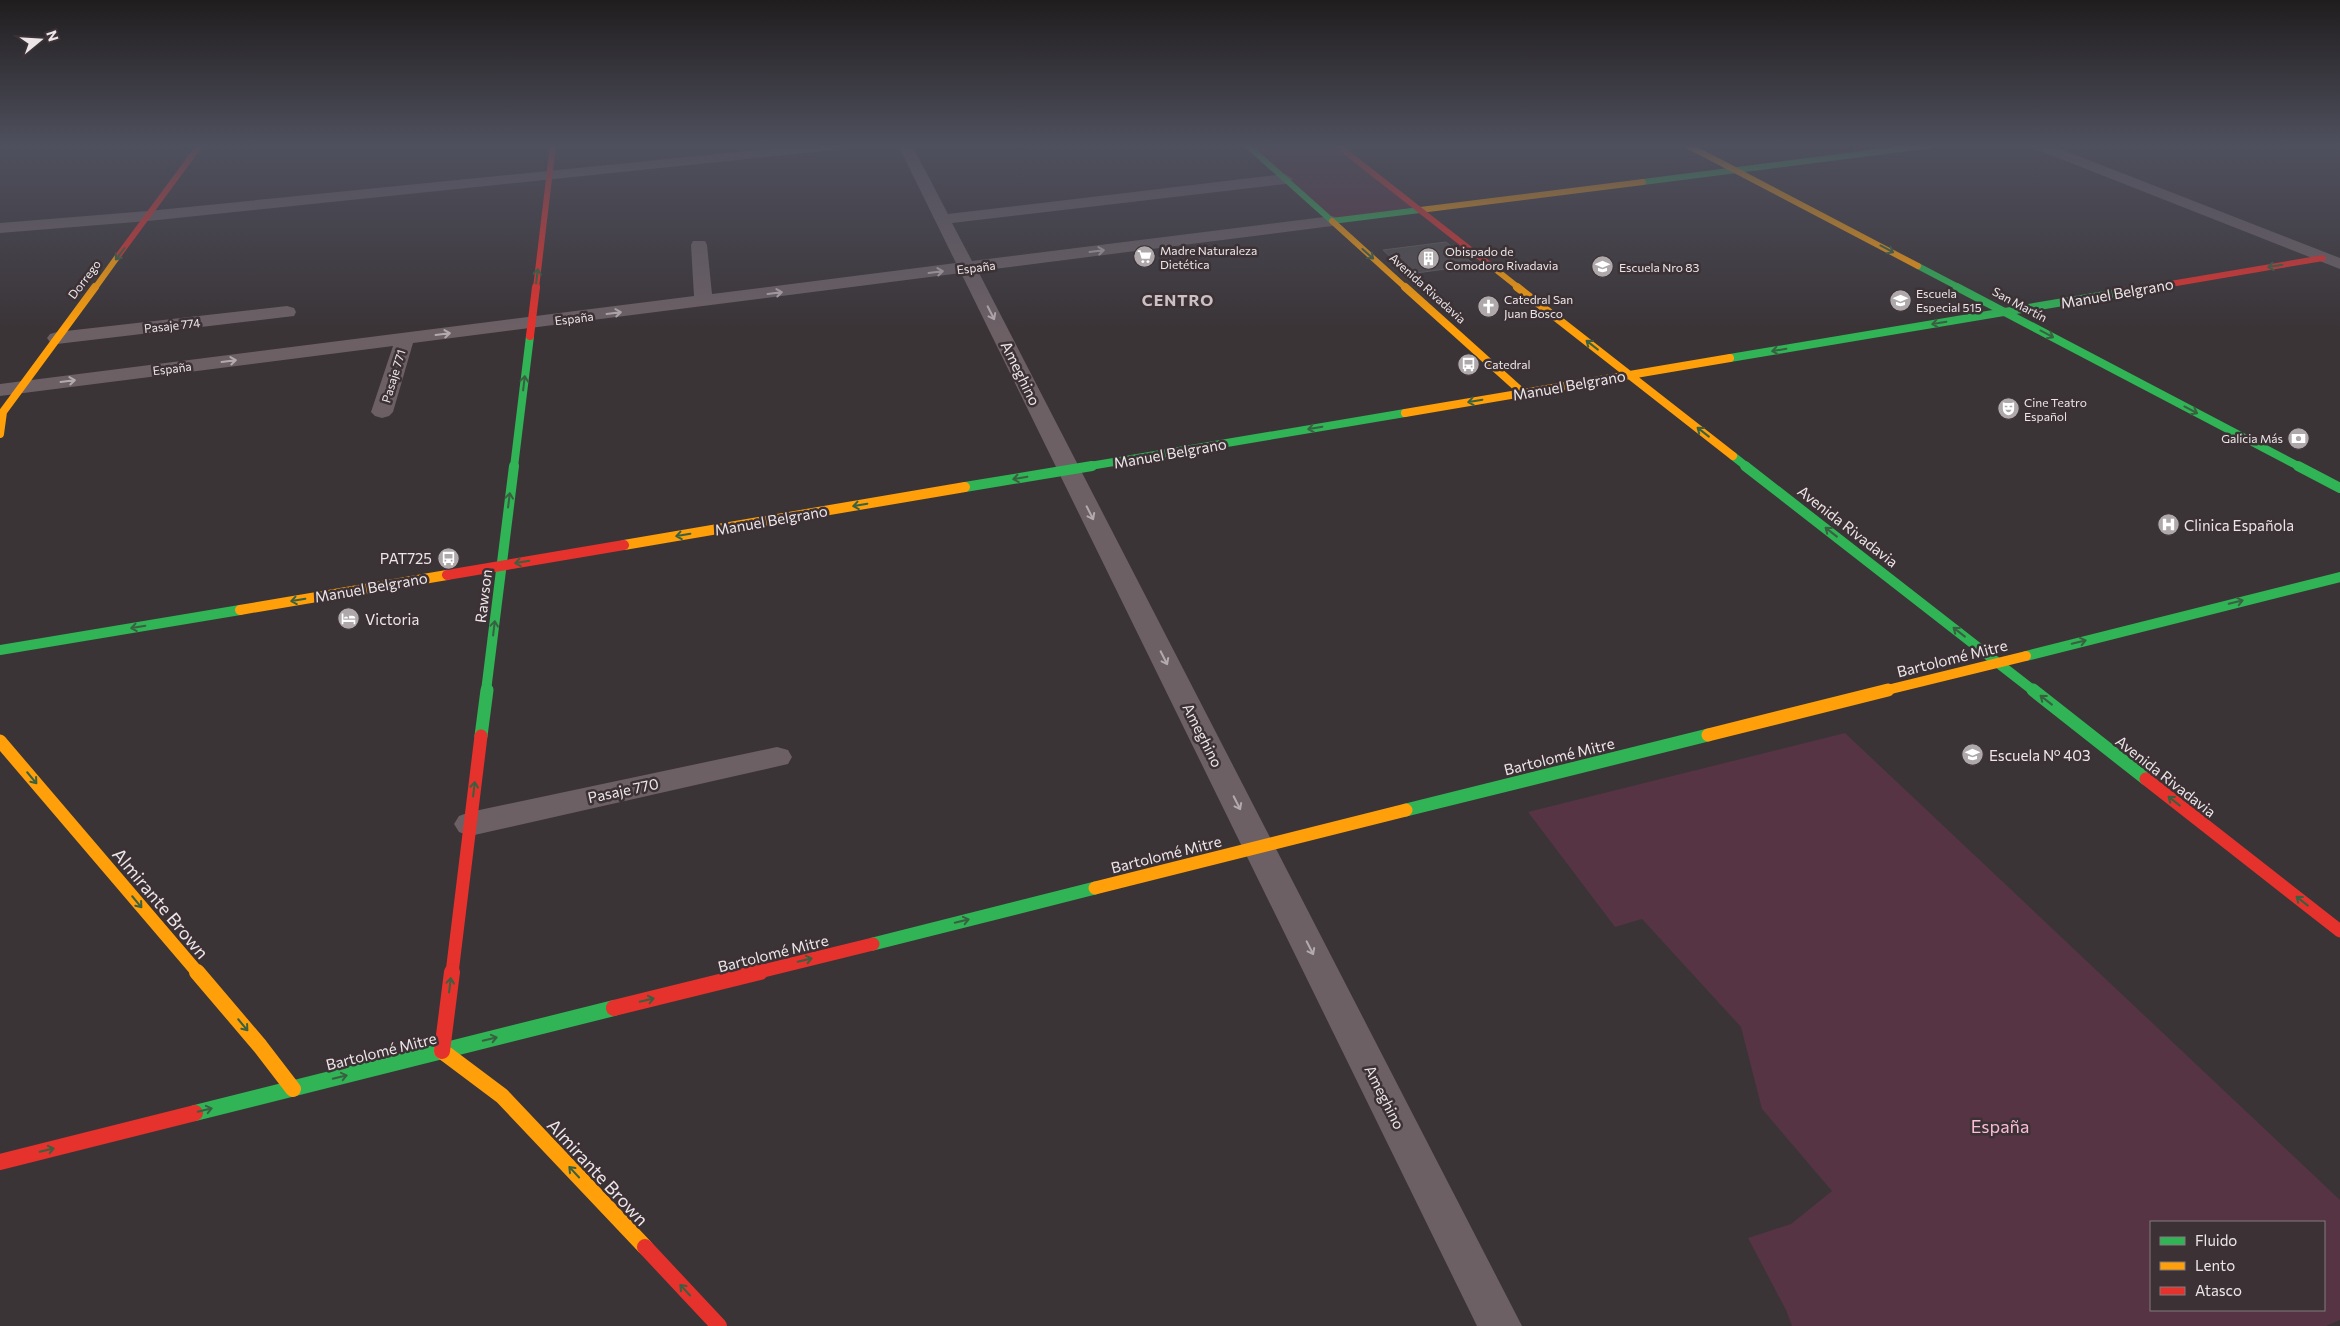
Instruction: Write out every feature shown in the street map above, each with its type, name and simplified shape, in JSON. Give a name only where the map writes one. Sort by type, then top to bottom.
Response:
[{"type":"street","name":"Dorrego","points":[[0,434],[3,412],[10,389],[57,338],[155,207]]},
{"type":"street","points":[[0,230],[20,226],[237,207]]},
{"type":"street","name":"Rawson","points":[[442,1051],[545,207]]},
{"type":"street","name":"Ameghino","points":[[937,207],[1500,1326]]},
{"type":"street","points":[[943,219],[1047,207]]},
{"type":"street","name":"Avenida Rivadavia","points":[[1315,207],[1523,393]]},
{"type":"street","name":"Avenida Rivadavia","points":[[1416,207],[2340,931]]},
{"type":"street","name":"España","points":[[10,389],[1445,207]]},
{"type":"street","name":"San Martín","points":[[1805,207],[2340,488]]},
{"type":"street","points":[[2203,207],[2332,256],[2340,264]]},
{"type":"street","points":[[699,245],[704,302]]},
{"type":"street","name":"Manuel Belgrano","points":[[0,650],[2332,256]]},
{"type":"street","name":"Pasaje 774","points":[[57,338],[287,312]]},
{"type":"street","name":"Pasaje 771","points":[[382,412],[405,339]]},
{"type":"street","name":"Bartolomé Mitre","points":[[0,1162],[2340,577]]},
{"type":"street","name":"Almirante Brown","points":[[0,741],[260,1046],[293,1088]]},
{"type":"street","name":"Pasaje 770","points":[[470,824],[777,757]]},
{"type":"street","name":"Almirante Brown","points":[[442,1051],[502,1096],[719,1326]]},
{"type":"green space","points":[[1316,207],[1416,207],[1420,210],[1332,221]]},
{"type":"green space","name":"España","points":[[1845,733],[2340,1200],[2340,1320],[2326,1326],[1792,1326],[1786,1310],[1748,1238],[1791,1224],[1832,1191],[1762,1109],[1741,1027],[1642,919],[1615,927],[1528,812]]},
{"type":"building","name":"Obispado de Comodoro Rivadavia","points":[[1446,242],[1475,265],[1409,274],[1383,250]]},
{"type":"traffic: fast","points":[[1316,207],[1332,221],[1420,210]]},
{"type":"traffic: fast","points":[[1918,266],[2340,488]]},
{"type":"traffic: fast","points":[[1730,358],[2117,293]]},
{"type":"traffic: fast","points":[[481,736],[530,336]]},
{"type":"traffic: fast","points":[[965,487],[1405,413]]},
{"type":"traffic: fast","points":[[1733,456],[2146,779]]},
{"type":"traffic: fast","points":[[2026,656],[2340,577]]},
{"type":"traffic: fast","points":[[0,650],[240,610]]},
{"type":"traffic: fast","points":[[1406,810],[1708,735]]},
{"type":"traffic: fast","points":[[873,944],[1095,888]]},
{"type":"traffic: fast","points":[[195,1113],[614,1008]]},
{"type":"traffic: slow","points":[[1420,210],[1445,207]]},
{"type":"traffic: slow","points":[[1805,207],[1918,266]]},
{"type":"traffic: slow","points":[[1332,221],[1523,393]]},
{"type":"traffic: slow","points":[[0,434],[3,412],[118,256]]},
{"type":"traffic: slow","points":[[1495,269],[1733,456]]},
{"type":"traffic: slow","points":[[1405,413],[1730,358]]},
{"type":"traffic: slow","points":[[624,545],[965,487]]},
{"type":"traffic: slow","points":[[240,610],[447,575]]},
{"type":"traffic: slow","points":[[1708,735],[2026,656]]},
{"type":"traffic: slow","points":[[0,741],[260,1046],[293,1089]]},
{"type":"traffic: slow","points":[[1095,888],[1406,810]]},
{"type":"traffic: slow","points":[[442,1051],[502,1096],[645,1247]]},
{"type":"traffic: jam","points":[[118,256],[154,207]]},
{"type":"traffic: jam","points":[[530,336],[546,207]]},
{"type":"traffic: jam","points":[[1416,207],[1495,269]]},
{"type":"traffic: jam","points":[[2117,293],[2323,258]]},
{"type":"traffic: jam","points":[[447,575],[624,545]]},
{"type":"traffic: jam","points":[[442,1051],[481,736]]},
{"type":"traffic: jam","points":[[2146,779],[2340,931]]},
{"type":"traffic: jam","points":[[614,1008],[873,944]]},
{"type":"traffic: jam","points":[[0,1162],[195,1113]]},
{"type":"traffic: jam","points":[[645,1247],[719,1326]]},
{"type":"place","name":"Madre Naturaleza Dietética","points":[[1144,257]]},
{"type":"place","name":"Obispado de Comodoro Rivadavia","points":[[1429,258]]},
{"type":"place","name":"Escuela Nro 83","points":[[1603,267]]},
{"type":"place","name":"Escuela Especial 515","points":[[1900,300]]},
{"type":"place","name":"Catedral San Juan Bosco","points":[[1488,306]]},
{"type":"place","name":"Catedral","points":[[1468,364]]},
{"type":"place","name":"Cine Teatro Español","points":[[2008,409]]},
{"type":"place","name":"Galicia Más","points":[[2299,438]]},
{"type":"place","name":"Clinica Española","points":[[2168,525]]},
{"type":"place","name":"PAT725","points":[[448,558]]},
{"type":"place","name":"Victoria","points":[[349,619]]},
{"type":"place","name":"Escuela Nº 403","points":[[1973,755]]},
{"type":"district","name":"CENTRO","points":[[1178,299]]}]
